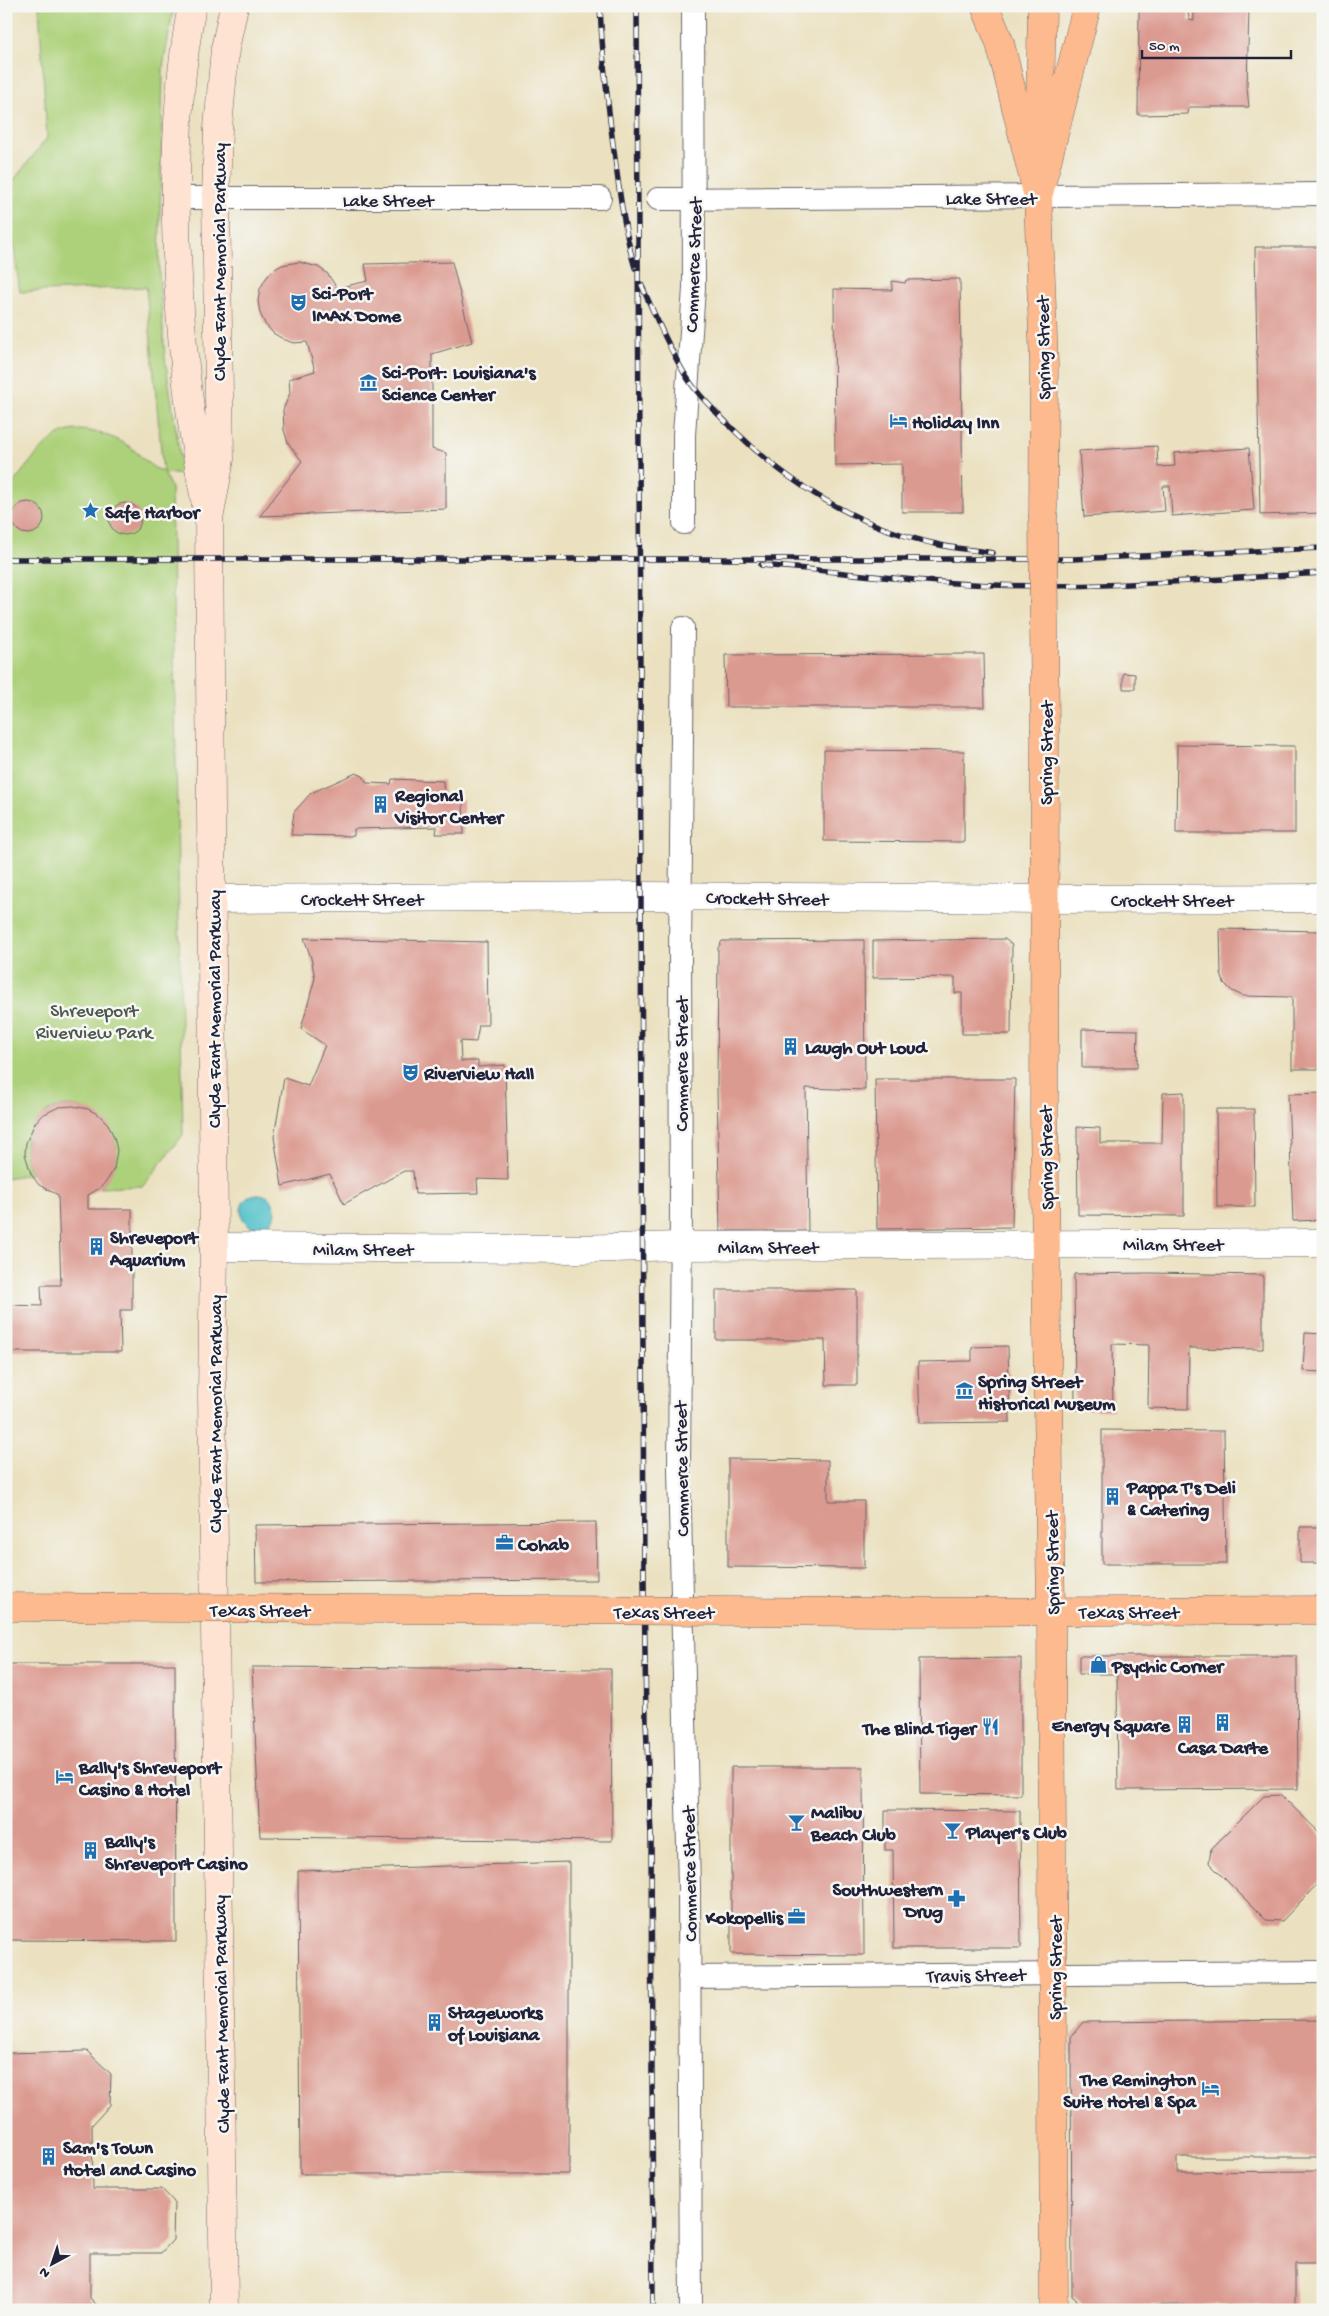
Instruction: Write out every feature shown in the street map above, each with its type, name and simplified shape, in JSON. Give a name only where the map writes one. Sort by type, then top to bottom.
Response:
[{"type":"main road","name":"Clyde Fant Memorial Parkway","points":[[192,6],[179,100],[176,198],[178,303],[197,464],[209,519]]},
{"type":"main road","name":"Clyde Fant Memorial Parkway","points":[[224,2310],[212,1396],[214,1247],[209,519],[220,459],[216,199],[218,128],[225,49],[234,6]]},
{"type":"main road","points":[[986,6],[1000,43],[1038,196]]},
{"type":"main road","name":"Spring Street","points":[[1042,6],[1038,196],[1044,366],[1044,1118],[1052,1611],[1054,2310]]},
{"type":"main road","points":[[1038,196],[1087,6]]},
{"type":"main road","name":"Texas Street","points":[[6,1607],[896,1612],[1323,1610]]},
{"type":"street","name":"Commerce Street","points":[[684,523],[684,435],[694,288],[693,6]]},
{"type":"street","name":"Lake Street","points":[[658,199],[1323,194]]},
{"type":"street","name":"Lake Street","points":[[176,198],[600,198]]},
{"type":"street","name":"Commerce Street","points":[[683,628],[679,1469],[689,1977],[691,2310]]},
{"type":"street","name":"Crockett Street","points":[[212,899],[682,896],[1045,899],[1323,898]]},
{"type":"street","name":"Milam Street","points":[[214,1247],[578,1249],[680,1246],[1323,1243]]},
{"type":"street","name":"Travis Street","points":[[689,1977],[1323,1972]]},
{"type":"green space","name":"Shreveport Riverview Park","points":[[39,6],[174,6],[163,67],[159,273],[165,358],[183,475],[164,473],[171,488],[183,1135],[143,1186],[100,1188],[114,1167],[116,1147],[110,1130],[97,1116],[81,1108],[63,1106],[45,1113],[28,1135],[25,1152],[31,1174],[6,1178],[6,493],[46,445],[68,431],[86,430],[104,434],[127,445],[153,467],[163,472],[146,287],[20,292],[6,190],[47,138]]},
{"type":"water","points":[[258,1194],[270,1199],[275,1211],[270,1223],[258,1228],[246,1223],[241,1211],[246,1199]]},
{"type":"building","points":[[1194,6],[1249,6],[1247,88],[1249,107],[1189,107],[1188,114],[1138,115],[1139,9],[1188,9],[1189,20],[1194,21]]},
{"type":"building","points":[[1255,247],[1323,247],[1323,513],[1260,515]]},
{"type":"building","points":[[299,262],[318,267],[327,273],[337,288],[368,281],[365,264],[452,262],[472,342],[432,354],[432,449],[446,453],[446,509],[260,516],[302,461],[288,443],[284,430],[283,410],[290,393],[289,379],[315,371],[307,342],[293,343],[273,333],[265,324],[260,313],[258,301],[260,289],[266,278],[275,269],[282,265]]},
{"type":"building","name":"Holiday Inn","points":[[960,279],[963,512],[902,512],[902,464],[835,465],[834,289],[892,290],[892,281],[905,283],[906,280]]},
{"type":"building","points":[[1157,446],[1158,467],[1175,466],[1174,453],[1249,448],[1254,510],[1172,516],[1170,486],[1163,486],[1165,511],[1084,517],[1079,451]]},
{"type":"building","points":[[28,502],[34,503],[39,507],[43,512],[43,524],[39,529],[34,533],[28,534],[22,533],[17,529],[13,524],[12,518],[13,512],[17,507],[22,503]]},
{"type":"building","points":[[125,503],[131,504],[136,508],[140,513],[140,525],[136,530],[131,534],[125,535],[119,534],[114,530],[110,525],[109,519],[110,513],[114,508],[119,504]]},
{"type":"building","points":[[984,654],[985,707],[726,707],[725,655]]},
{"type":"building","points":[[1123,673],[1135,674],[1135,689],[1123,689]]},
{"type":"building","points":[[1177,745],[1295,746],[1295,833],[1176,833]]},
{"type":"building","points":[[824,750],[964,751],[964,842],[824,841]]},
{"type":"building","name":"Regional Visitor Center","points":[[356,773],[363,776],[367,783],[391,784],[392,779],[443,781],[444,798],[463,799],[464,834],[436,834],[437,827],[354,829],[354,836],[291,835],[294,812],[311,793]]},
{"type":"building","points":[[1220,929],[1323,931],[1323,1069],[1292,1069],[1292,997],[1243,996],[1232,991],[1224,983],[1221,974]]},
{"type":"building","name":"Riverview Hall","points":[[304,938],[487,942],[488,1025],[479,1025],[476,1042],[460,1041],[461,1061],[478,1061],[478,1067],[505,1065],[508,1180],[477,1179],[478,1193],[415,1194],[413,1171],[404,1171],[344,1204],[330,1174],[282,1186],[274,1137],[284,1078],[308,1086],[325,1045],[301,1029],[315,978]]},
{"type":"building","points":[[1005,939],[1012,945],[1011,1034],[962,1034],[962,993],[955,993],[955,977],[873,978],[873,941]]},
{"type":"building","points":[[864,940],[865,1090],[806,1088],[808,1231],[720,1231],[717,1088],[718,948],[722,941]]},
{"type":"building","points":[[1082,1029],[1138,1030],[1137,1068],[1082,1068]]},
{"type":"building","points":[[875,1079],[1015,1079],[1012,1227],[877,1229]]},
{"type":"building","points":[[1184,1092],[1184,1216],[1078,1215],[1077,1127],[1100,1128],[1100,1143],[1162,1143],[1163,1093]]},
{"type":"building","points":[[1323,1093],[1323,1220],[1293,1221],[1288,1094]]},
{"type":"building","name":"Shreveport Aquarium","points":[[73,1106],[88,1109],[99,1115],[108,1124],[114,1137],[117,1150],[114,1169],[100,1188],[88,1195],[88,1209],[132,1209],[132,1310],[120,1310],[121,1352],[10,1352],[8,1305],[42,1306],[41,1285],[61,1285],[58,1195],[39,1185],[31,1174],[25,1154],[26,1143],[35,1123],[42,1115],[59,1107]]},
{"type":"building","points":[[1216,1109],[1254,1109],[1255,1207],[1217,1207]]},
{"type":"building","points":[[1074,1274],[1263,1275],[1263,1349],[1189,1348],[1188,1409],[1148,1408],[1149,1345],[1112,1344],[1113,1410],[1075,1410]]},
{"type":"building","points":[[716,1290],[857,1290],[857,1385],[826,1385],[825,1340],[716,1340]]},
{"type":"building","points":[[1305,1333],[1323,1334],[1323,1372],[1303,1371]]},
{"type":"building","name":"Spring Street Historical Museum","points":[[1008,1346],[1010,1422],[920,1423],[918,1362],[972,1361],[972,1347]]},
{"type":"building","points":[[1102,1430],[1224,1431],[1226,1564],[1102,1564]]},
{"type":"building","points":[[728,1459],[828,1460],[828,1501],[864,1501],[864,1568],[728,1567]]},
{"type":"building","points":[[596,1522],[597,1580],[256,1582],[255,1525]]},
{"type":"building","points":[[1300,1527],[1323,1527],[1323,1563],[1300,1563]]},
{"type":"building","points":[[1079,1656],[1297,1656],[1298,1789],[1118,1790],[1117,1674],[1079,1674]]},
{"type":"building","name":"The Blind Tiger","points":[[1021,1658],[1021,1795],[920,1794],[919,1659]]},
{"type":"building","name":"Bally's Shreveport Casino","points":[[6,1664],[175,1664],[176,1941],[6,1940]]},
{"type":"building","points":[[252,1667],[611,1669],[612,1841],[260,1837]]},
{"type":"building","points":[[731,1767],[863,1767],[864,1955],[731,1954]]},
{"type":"building","points":[[1281,1795],[1323,1836],[1323,1878],[1282,1921],[1266,1920],[1209,1863],[1211,1849],[1264,1796]]},
{"type":"building","name":"Southwestern Drug","points":[[885,1810],[1020,1811],[1021,1948],[894,1948],[893,1850],[885,1850]]},
{"type":"building","name":"Stageworks of Louisiana","points":[[569,1862],[569,2174],[300,2174],[298,1871]]},
{"type":"building","points":[[1323,2020],[1323,2157],[1177,2157],[1177,2172],[1323,2171],[1323,2263],[1295,2263],[1295,2307],[1181,2305],[1085,2307],[1072,2296],[1071,2037],[1083,2022]]},
{"type":"building","name":"Sam's Town Hotel and Casino","points":[[87,2051],[111,2074],[110,2105],[92,2125],[93,2189],[162,2189],[174,2202],[173,2240],[161,2253],[90,2253],[90,2298],[102,2310],[6,2310],[6,2053]]},
{"type":"railway","points":[[600,6],[605,75],[619,191],[635,268]]},
{"type":"railway","points":[[637,6],[644,1578],[646,1721],[651,1835],[653,2310]]},
{"type":"railway","points":[[641,284],[679,365],[691,384],[737,433],[782,471],[831,503],[883,528],[911,538],[953,548],[993,553]]},
{"type":"railway","points":[[6,559],[1073,559],[1323,548]]},
{"type":"railway","points":[[761,565],[936,582],[1035,586],[1159,583],[1323,573]]},
{"type":"place","name":"Sci-Port IMAX Dome","points":[[298,303]]},
{"type":"place","name":"Sci-Port: Louisiana's Science Center","points":[[368,382]]},
{"type":"place","name":"Holiday Inn","points":[[898,421]]},
{"type":"place","name":"Safe Harbor","points":[[91,511]]},
{"type":"place","name":"Regional Visitor Center","points":[[381,805]]},
{"type":"place","name":"Laugh Out Loud","points":[[791,1046]]},
{"type":"place","name":"Riverview Hall","points":[[410,1072]]},
{"type":"place","name":"Shreveport Aquarium","points":[[96,1247]]},
{"type":"place","name":"Spring Street Historical Museum","points":[[964,1391]]},
{"type":"place","name":"Pappa T's Deli & Catering","points":[[1113,1497]]},
{"type":"place","name":"Cohab","points":[[504,1543]]},
{"type":"place","name":"Psychic Corner","points":[[1098,1665]]},
{"type":"place","name":"Casa Darte","points":[[1223,1723]]},
{"type":"place","name":"Energy Square","points":[[1184,1724]]},
{"type":"place","name":"The Blind Tiger","points":[[990,1727]]},
{"type":"place","name":"Bally's Shreveport Casino & Hotel","points":[[65,1777]]},
{"type":"place","name":"Malibu Beach Club","points":[[797,1822]]},
{"type":"place","name":"Player's Club","points":[[952,1831]]},
{"type":"place","name":"Bally's Shreveport Casino","points":[[91,1851]]},
{"type":"place","name":"Southwestern Drug","points":[[957,1899]]},
{"type":"place","name":"Kokopellis","points":[[797,1916]]},
{"type":"place","name":"Stageworks of Louisiana","points":[[434,2022]]},
{"type":"place","name":"The Remington Suite Hotel & Spa","points":[[1210,2089]]},
{"type":"place","name":"Sam's Town Hotel and Casino","points":[[49,2157]]}]
